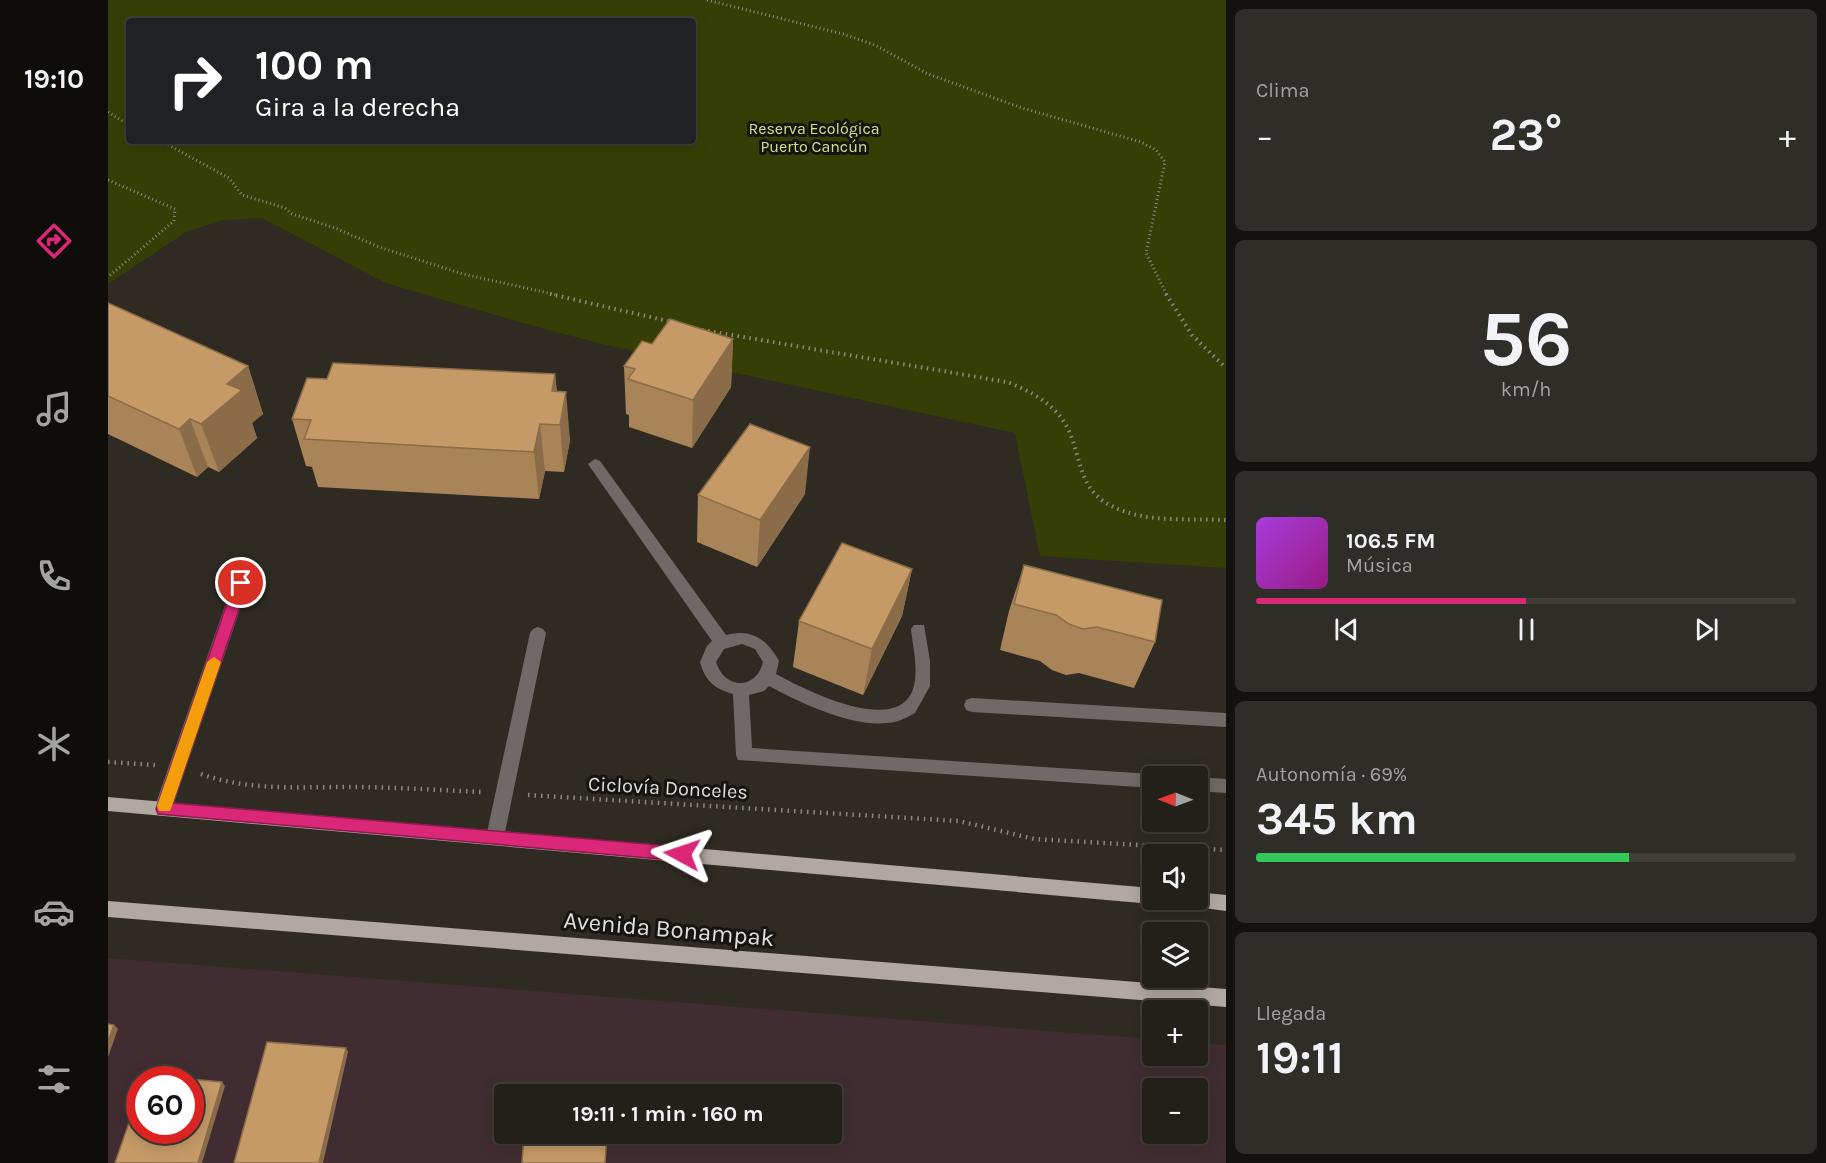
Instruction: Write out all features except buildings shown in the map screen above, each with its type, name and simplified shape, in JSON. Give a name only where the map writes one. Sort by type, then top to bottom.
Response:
[{"type":"main road","points":[[108,804],[1142,895]]},
{"type":"main road","points":[[1208,901],[1226,903]]},
{"type":"main road","name":"Avenida Bonampak","points":[[108,909],[1226,998]]},
{"type":"street","points":[[595,464],[722,642]]},
{"type":"street","points":[[163,809],[241,583]]},
{"type":"street","points":[[767,677],[790,690],[839,710],[873,716],[895,715],[913,707],[920,692],[919,629]]},
{"type":"street","points":[[495,837],[538,633]]},
{"type":"street","points":[[742,639],[762,645],[771,661],[767,677],[761,684],[741,689],[722,684],[710,671],[710,654],[722,642],[742,639]]},
{"type":"street","points":[[741,689],[744,755],[1142,780]]},
{"type":"street","points":[[972,705],[1226,720]]},
{"type":"street","points":[[1208,785],[1226,786]]},
{"type":"path","points":[[706,0],[843,34],[875,45],[928,75],[1022,108],[1141,142],[1156,150],[1165,162],[1146,253],[1165,293],[1192,335],[1226,368]]},
{"type":"path","points":[[108,112],[126,123]]},
{"type":"path","points":[[167,144],[229,178],[242,195],[285,208],[292,214],[408,257],[463,274],[675,323]]},
{"type":"path","points":[[108,180],[175,209],[174,221],[108,276]]},
{"type":"path","points":[[696,328],[997,380],[1025,388],[1048,404],[1066,425],[1080,473],[1091,490],[1108,504],[1131,512],[1226,520]]},
{"type":"path","name":"Ciclovía Donceles","points":[[108,762],[177,767],[229,784],[253,787],[362,787],[959,821],[1034,839],[1226,850]]},
{"type":"shaded area","points":[[108,958],[1142,1038],[1142,1066],[1208,1066],[1208,1044],[1226,1045],[1226,1163],[108,1163]]},
{"type":"green space","name":"Reserva Ecológica Puerto Cancún","points":[[108,0],[1226,0],[1226,568],[1040,556],[1015,433],[606,345],[519,322],[386,283],[262,218],[222,220],[186,232],[108,284]]},
{"type":"slow traffic","points":[[164,806],[214,662]]},
{"type":"route","points":[[241,583],[163,809],[682,854]]}]
